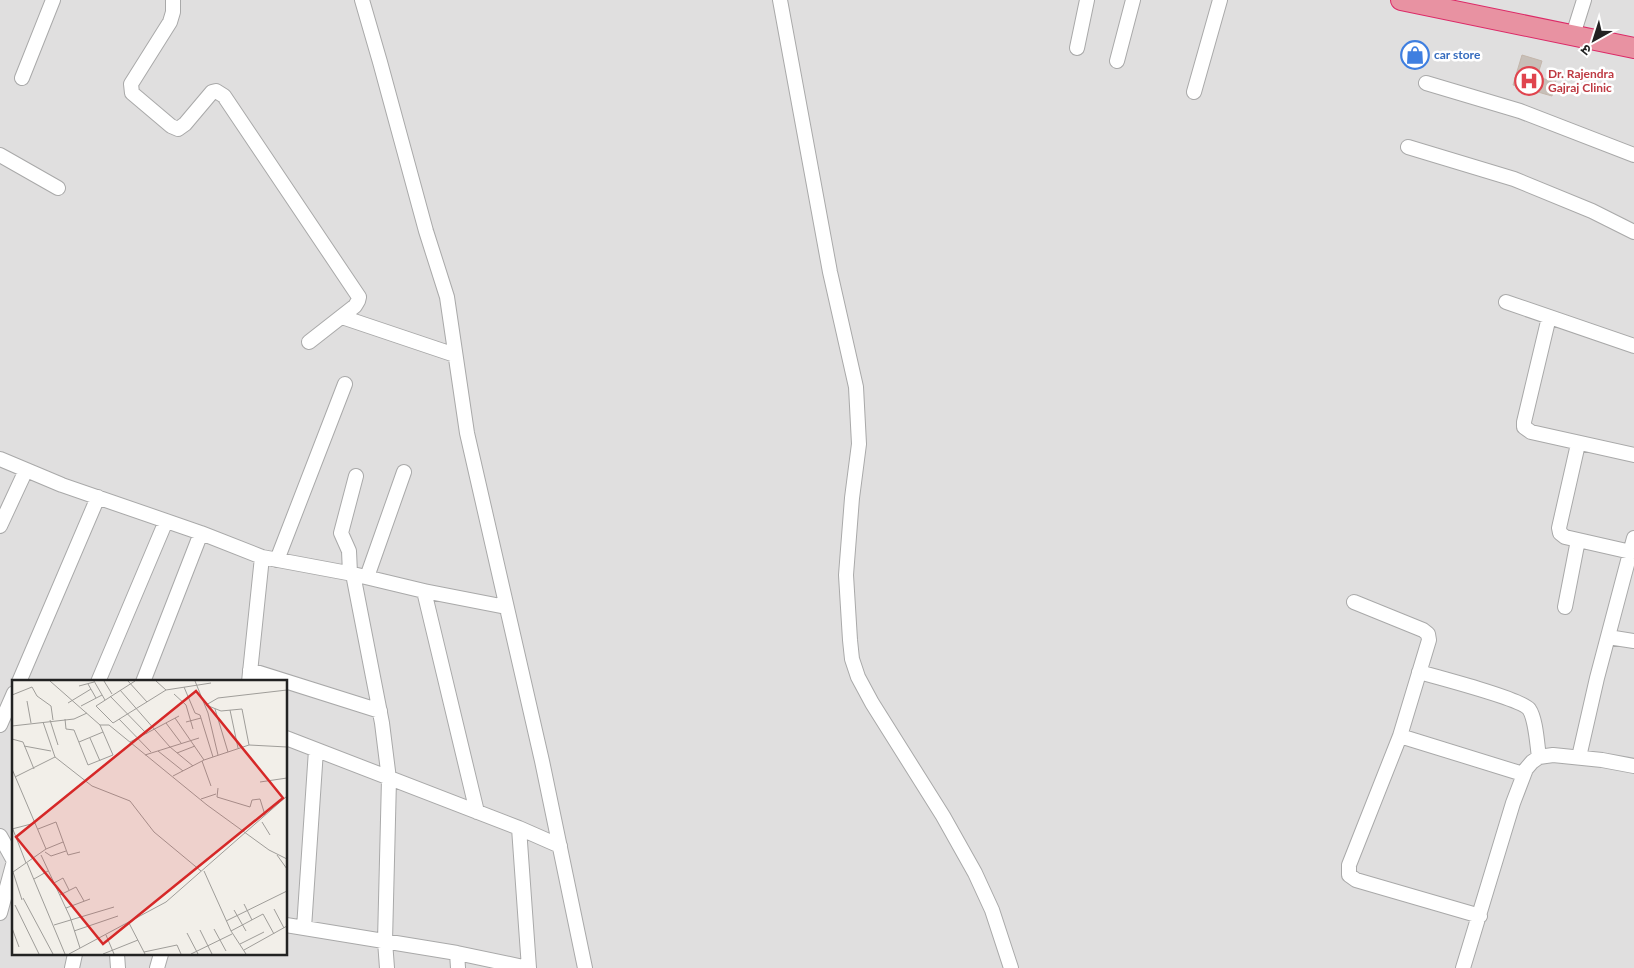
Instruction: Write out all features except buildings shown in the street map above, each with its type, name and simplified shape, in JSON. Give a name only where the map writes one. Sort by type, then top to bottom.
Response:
[{"type":"highway","points":[[1401,0],[1634,48]]},
{"type":"street","points":[[22,78],[53,0]]},
{"type":"street","points":[[173,0],[173,12],[170,22],[131,84],[132,93],[170,126],[178,129],[186,124],[212,92],[216,91],[224,96],[358,294],[359,299],[357,303],[309,342]]},
{"type":"street","points":[[362,0],[426,231],[447,297],[467,433],[560,846],[585,968]]},
{"type":"street","points":[[780,0],[830,272],[856,387],[859,444],[852,498],[846,575],[852,659],[858,677],[872,703],[943,816],[975,873],[992,910],[1011,968]]},
{"type":"street","points":[[1077,48],[1088,0]]},
{"type":"street","points":[[1117,62],[1133,0]]},
{"type":"street","points":[[1194,92],[1220,0]]},
{"type":"street","points":[[1572,35],[1584,0]]},
{"type":"street","points":[[1426,83],[1520,111],[1634,156]]},
{"type":"street","points":[[1408,147],[1514,179],[1592,210],[1634,232]]},
{"type":"street","points":[[0,155],[58,188]]},
{"type":"street","points":[[1506,302],[1634,346]]},
{"type":"street","points":[[1549,316],[1524,428],[1531,432],[1578,444],[1634,455]]},
{"type":"street","points":[[342,317],[455,355]]},
{"type":"street","points":[[277,560],[345,384]]},
{"type":"street","points":[[1578,444],[1559,531],[1562,535],[1578,540],[1631,552]]},
{"type":"street","points":[[0,459],[62,485],[201,533],[262,557],[506,607]]},
{"type":"street","points":[[0,526],[26,470]]},
{"type":"street","points":[[357,575],[404,472]]},
{"type":"street","points":[[356,476],[341,533],[357,575],[380,711],[389,779],[385,941],[387,968]]},
{"type":"street","points":[[20,680],[98,497]]},
{"type":"street","points":[[99,680],[166,521]]},
{"type":"street","points":[[143,680],[201,533]]},
{"type":"street","points":[[1579,757],[1597,678],[1634,538]]},
{"type":"street","points":[[1565,607],[1578,540]]},
{"type":"street","points":[[262,557],[249,676],[264,680]]},
{"type":"street","points":[[424,590],[477,812]]},
{"type":"street","points":[[1354,602],[1426,632],[1429,640],[1400,736],[1349,865],[1349,875],[1356,880],[1480,916]]},
{"type":"street","points":[[1608,636],[1634,641]]},
{"type":"street","points":[[1420,672],[1511,699],[1526,706],[1532,715],[1539,757]]},
{"type":"street","points":[[288,686],[380,711]]},
{"type":"street","points":[[0,725],[12,698]]},
{"type":"street","points":[[1400,736],[1523,774]]},
{"type":"street","points":[[288,739],[519,828],[560,846]]},
{"type":"street","points":[[304,928],[316,750]]},
{"type":"street","points":[[1468,967],[1480,916],[1526,768],[1539,757],[1553,755],[1602,760],[1634,766]]},
{"type":"street","points":[[288,925],[457,953],[528,968],[519,828]]},
{"type":"street","points":[[0,836],[9,855],[0,913]]},
{"type":"street","points":[[457,953],[458,968]]},
{"type":"shaded area","points":[[0,0],[1634,0],[1634,968],[0,968]]},
{"type":"place","name":"car store","points":[[1415,55]]},
{"type":"place","name":"Dr. Rajendra Gajraj Clinic","points":[[1529,81]]}]
